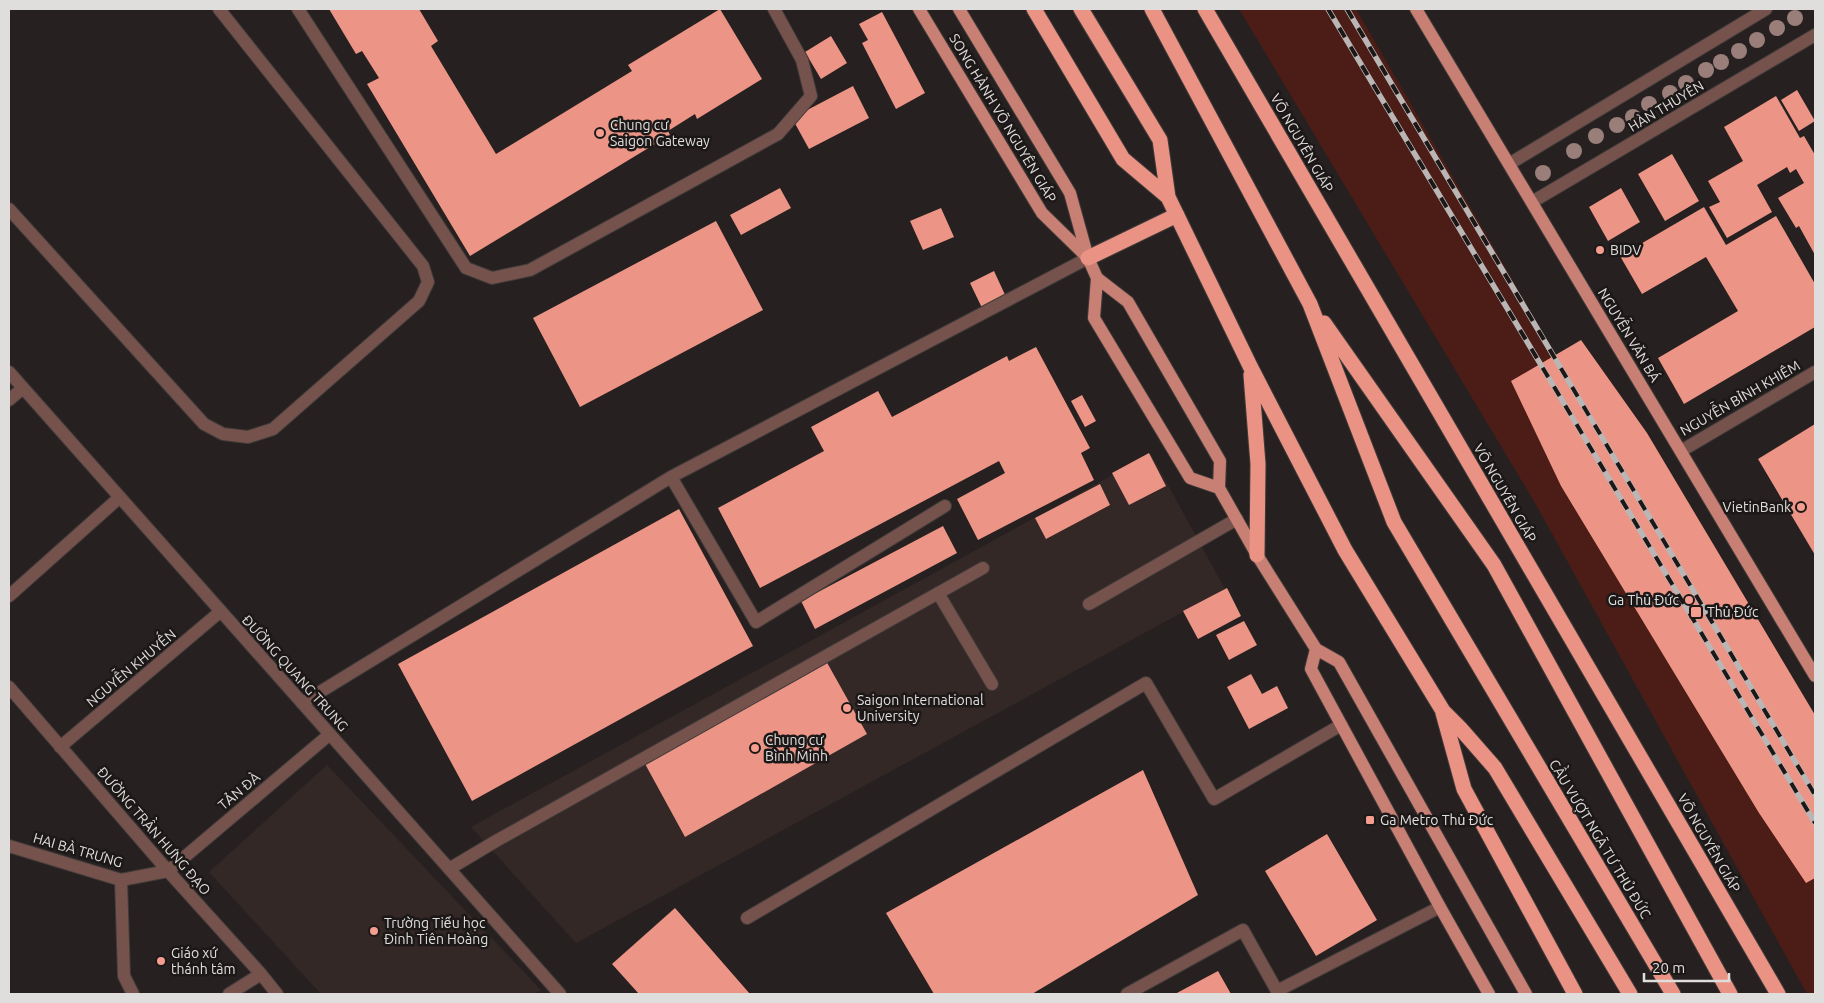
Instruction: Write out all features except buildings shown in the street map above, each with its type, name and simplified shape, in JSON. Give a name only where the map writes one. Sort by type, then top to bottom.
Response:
[{"type":"highway","points":[[1034,9],[1123,159],[1168,197],[1251,368],[1345,550],[1443,711],[1495,768],[1630,994]]},
{"type":"highway","points":[[1081,9],[1160,140],[1168,197]]},
{"type":"highway","points":[[1152,9],[1310,304],[1494,565],[1730,994]]},
{"type":"highway","name":"VÕ NGUYÊN GIÁP","points":[[1204,9],[1778,994]]},
{"type":"highway","points":[[1088,258],[1178,215]]},
{"type":"highway","name":"CẦU VƯỢT NGÃ TƯ THỦ ĐỨC","points":[[1310,304],[1394,522],[1673,994]]},
{"type":"highway","points":[[1251,368],[1258,464],[1257,555]]},
{"type":"highway","points":[[1443,711],[1464,789],[1575,994]]},
{"type":"main road","name":"SONG HÀNH VÕ NGUYÊN GIÁP","points":[[919,9],[1042,213],[1088,258]]},
{"type":"main road","name":"SONG HÀNH VÕ NGUYÊN GIÁP","points":[[959,9],[1070,192],[1088,258],[1097,278],[1128,302],[1220,461],[1219,488],[1190,478],[1094,318],[1097,278]]},
{"type":"main road","name":"NGUYỄN VĂN BÁ","points":[[1416,9],[1815,676]]},
{"type":"main road","points":[[1219,488],[1257,555],[1316,648],[1340,662],[1526,994]]},
{"type":"main road","points":[[1316,648],[1311,669],[1489,994]]},
{"type":"street","points":[[9,209],[204,424],[223,434],[248,437],[273,429],[419,301],[428,282],[423,266],[220,9]]},
{"type":"street","points":[[298,9],[466,268],[492,278],[530,270],[778,134],[811,96],[802,60],[774,9]]},
{"type":"street","points":[[1509,164],[1766,9]]},
{"type":"street","name":"HÀN THUYÊN","points":[[1532,202],[1815,35]]},
{"type":"street","points":[[302,703],[671,477],[1088,258]]},
{"type":"street","name":"ĐƯỜNG QUANG TRUNG","points":[[9,372],[558,994]]},
{"type":"street","name":"NGUYỄN BỈNH KHIÊM","points":[[1681,451],[1815,372]]},
{"type":"street","points":[[9,400],[23,388]]},
{"type":"street","points":[[671,477],[756,622],[945,506]]},
{"type":"street","points":[[9,596],[120,497]]},
{"type":"street","points":[[1089,604],[1237,519]]},
{"type":"street","points":[[449,869],[983,568]]},
{"type":"street","points":[[938,593],[992,684]]},
{"type":"street","name":"NGUYỄN KHUYẾN","points":[[60,748],[221,611]]},
{"type":"street","points":[[747,918],[1146,683],[1214,799],[1341,725]]},
{"type":"street","name":"ĐƯỜNG TRẦN HƯNG ĐẠO","points":[[9,686],[60,748],[277,994]]},
{"type":"street","name":"TẢN ĐÀ","points":[[168,871],[330,734]]},
{"type":"street","name":"HAI BÀ TRƯNG","points":[[9,846],[121,880],[168,871]]},
{"type":"street","points":[[121,880],[124,976],[133,994]]},
{"type":"street","points":[[1127,994],[1243,930],[1278,992],[1440,907]]},
{"type":"street","points":[[229,994],[261,974]]},
{"type":"shaded area","points":[[1239,9],[1356,9],[1815,804],[1815,994],[1807,994],[1535,503]]},
{"type":"shaded area","name":"Saigon International University","points":[[1151,454],[1225,589],[576,943],[471,827]]},
{"type":"shaded area","name":"Trường Tiểu học Đinh Tiên Hoàng","points":[[327,765],[541,990],[535,994],[321,994],[209,872]]},
{"type":"railway","points":[[1328,9],[1815,823]]},
{"type":"railway","points":[[1347,9],[1815,795]]},
{"type":"place","name":"Chung cư Saigon Gateway","points":[[600,133]]},
{"type":"place","name":"BIDV","points":[[1600,250]]},
{"type":"place","name":"VietinBank","points":[[1801,507]]},
{"type":"place","name":"Ga Thủ Đức","points":[[1689,600]]},
{"type":"place","name":"Thủ Đức","points":[[1696,612]]},
{"type":"place","name":"Saigon International University","points":[[847,708]]},
{"type":"place","name":"Chung cư Bình Minh","points":[[755,748]]},
{"type":"place","name":"Ga Metro Thủ Đức","points":[[1370,820]]},
{"type":"place","name":"Trường Tiểu học Đinh Tiên Hoàng","points":[[374,931]]},
{"type":"place","name":"Giáo xứ thánh tâm","points":[[161,961]]}]
